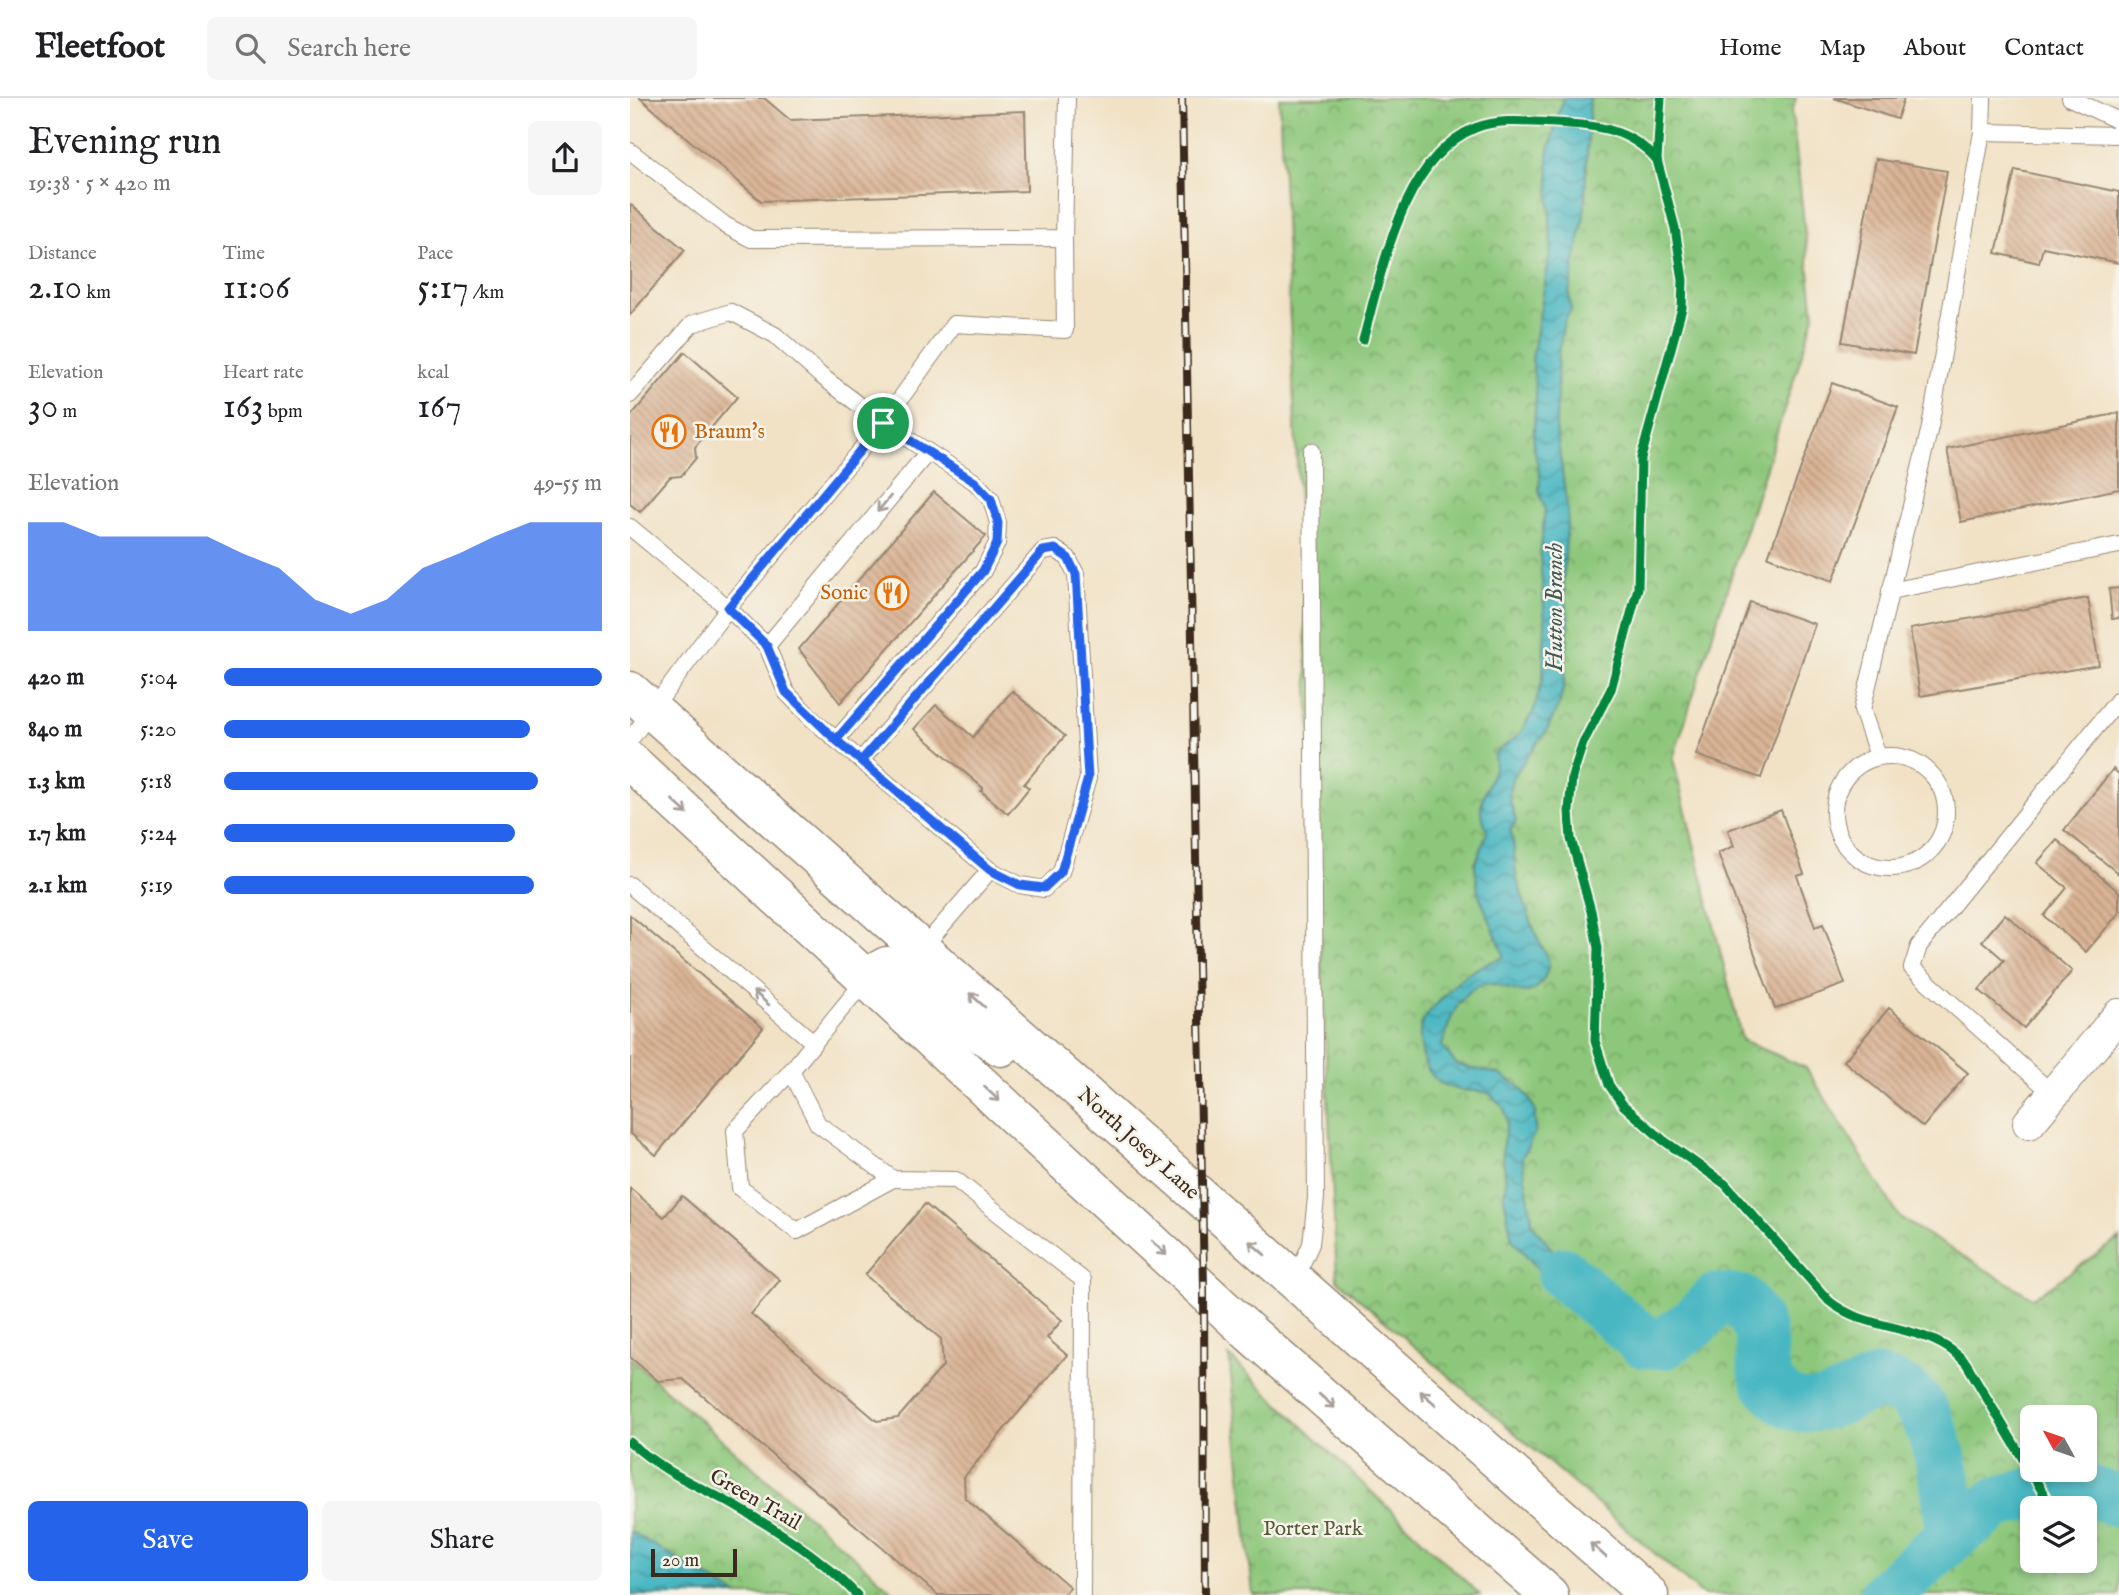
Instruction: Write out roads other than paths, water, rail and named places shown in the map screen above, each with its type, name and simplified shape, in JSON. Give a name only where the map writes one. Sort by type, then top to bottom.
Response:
[{"type":"main road","name":"North Josey Lane","points":[[637,714],[921,950],[1648,1595]]},
{"type":"main road","points":[[630,761],[1251,1334],[1549,1595]]},
{"type":"main road","points":[[866,979],[874,971],[887,966],[984,1038],[1079,1091]]},
{"type":"street","points":[[2029,1123],[2119,1015]]},
{"type":"lane","points":[[637,714],[883,423],[954,324],[1065,330],[1067,98]]},
{"type":"lane","points":[[1878,756],[1862,710],[1930,427],[1982,132],[1983,98]]},
{"type":"lane","points":[[2070,98],[2119,121]]},
{"type":"lane","points":[[1982,132],[2119,135]]},
{"type":"lane","points":[[630,150],[725,225],[751,239],[1064,238]]},
{"type":"lane","points":[[630,395],[692,324],[731,312],[775,335],[820,375],[883,423],[975,482],[991,499],[998,523],[997,543],[983,571],[836,740]]},
{"type":"lane","points":[[1294,1281],[1311,1244],[1316,1198],[1311,451]]},
{"type":"lane","points":[[767,646],[928,452]]},
{"type":"lane","points":[[630,527],[728,608],[767,646],[786,692],[836,740],[990,870],[1020,885],[1044,888],[1061,872],[1088,778],[1076,574],[1068,558],[1055,549],[1043,551],[861,761]]},
{"type":"lane","points":[[1890,591],[2119,545]]},
{"type":"lane","points":[[2053,1094],[1912,968],[1919,946],[2119,699]]},
{"type":"lane","points":[[1878,756],[1908,757],[1933,774],[1946,800],[1945,830],[1928,855],[1902,868],[1872,867],[1864,862],[1847,851],[1834,824],[1835,794],[1852,769],[1878,756]]},
{"type":"lane","points":[[921,950],[990,870]]},
{"type":"lane","points":[[630,886],[813,1042]]},
{"type":"lane","points":[[866,979],[791,1071],[735,1131],[740,1188],[797,1231],[893,1179],[956,1180],[1083,1280],[1082,1595]]},
{"type":"lane","points":[[791,1071],[818,1124],[893,1179]]},
{"type":"water","points":[[1563,98],[1590,98],[1584,216],[1569,293],[1571,310],[1564,322],[1558,352],[1556,428],[1568,513],[1563,581],[1569,622],[1560,702],[1547,730],[1512,778],[1509,796],[1516,822],[1510,830],[1516,876],[1532,925],[1548,958],[1548,965],[1538,987],[1530,991],[1523,992],[1489,984],[1473,989],[1455,1011],[1442,1046],[1457,1065],[1499,1074],[1520,1087],[1530,1099],[1535,1111],[1535,1132],[1522,1158],[1533,1225],[1571,1274],[1602,1289],[1626,1308],[1604,1335],[1550,1283],[1512,1239],[1504,1197],[1506,1181],[1502,1150],[1507,1121],[1504,1108],[1489,1093],[1452,1088],[1437,1080],[1425,1061],[1420,1041],[1423,1020],[1456,983],[1477,968],[1502,958],[1504,954],[1478,893],[1475,864],[1487,832],[1481,812],[1482,800],[1495,766],[1494,754],[1519,735],[1533,712],[1543,678],[1545,621],[1540,556],[1545,509],[1539,491],[1540,476],[1533,444],[1536,395],[1532,359],[1551,248],[1548,154]]},
{"type":"water","points":[[630,1531],[737,1595],[630,1595]]},
{"type":"waterway","name":"Hutton Branch","points":[[1563,1273],[1644,1342],[1665,1343],[1695,1322],[1717,1299],[1741,1301],[1751,1313],[1760,1333],[1763,1369],[1767,1381],[1789,1402],[1814,1406],[1841,1399],[1878,1382],[1908,1394],[1919,1406],[1935,1440],[1945,1481],[1952,1536],[1885,1595]]},
{"type":"waterway","points":[[1952,1536],[1999,1502],[2067,1484],[2119,1501]]},
{"type":"railway","points":[[1182,98],[1204,1289],[1205,1595]]},
{"type":"place","name":"Braum's","points":[[669,432]]},
{"type":"place","name":"Sonic","points":[[892,593]]},
{"type":"park label","name":"Porter Park","points":[[1313,1529]]}]
